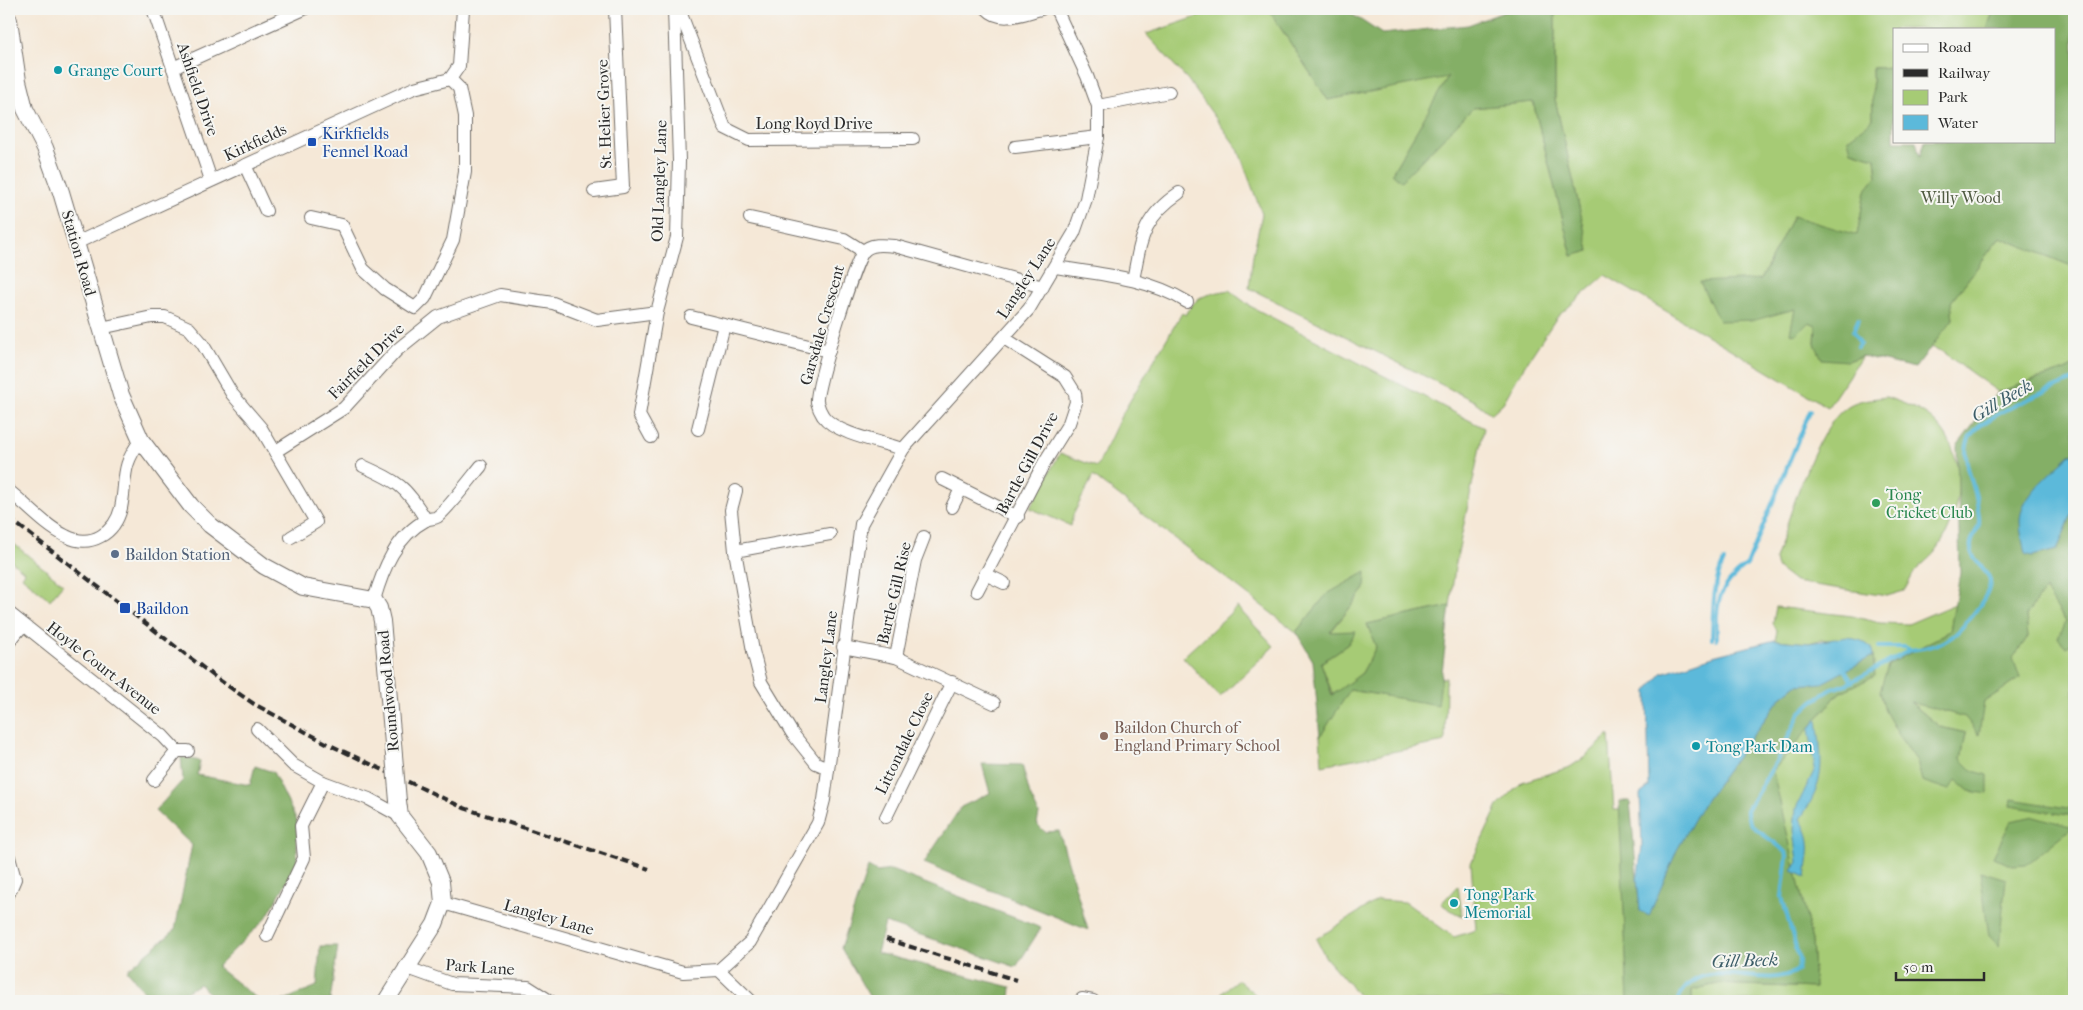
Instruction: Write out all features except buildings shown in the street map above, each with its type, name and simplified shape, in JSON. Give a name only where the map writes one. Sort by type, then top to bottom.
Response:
[{"type":"street","name":"Ashfield Drive","points":[[154,9],[211,180]]},
{"type":"street","points":[[173,68],[304,9]]},
{"type":"street","points":[[311,218],[342,224],[363,269],[385,289],[415,308],[425,298],[453,240],[465,172],[465,116],[459,88],[450,79],[459,66],[463,9]]},
{"type":"street","name":"St. Helier Grove","points":[[594,191],[623,187],[615,9]]},
{"type":"street","name":"Old Langley Lane","points":[[651,437],[639,415],[657,312],[677,236],[679,161],[674,9]]},
{"type":"street","name":"Long Royd Drive","points":[[679,9],[725,128],[749,140],[913,139]]},
{"type":"street","points":[[982,10],[1010,17],[1041,9]]},
{"type":"street","name":"Langley Lane","points":[[443,903],[683,972],[720,970],[750,942],[818,823],[828,768],[861,524],[903,450],[1029,309],[1074,233],[1081,215],[1098,137],[1098,106],[1087,76],[1056,9]]},
{"type":"street","name":"Station Road","points":[[9,20],[18,81],[25,109],[45,148],[76,243],[121,395],[141,440],[191,506],[210,525],[264,566],[289,580],[322,591],[353,594],[374,600]]},
{"type":"street","name":"Kirkfields","points":[[76,243],[414,88],[450,79]]},
{"type":"street","points":[[1098,106],[1169,92]]},
{"type":"street","points":[[1015,147],[1098,137]]},
{"type":"street","points":[[245,165],[266,211]]},
{"type":"street","points":[[1133,280],[1142,233],[1160,206],[1179,192]]},
{"type":"street","points":[[750,218],[844,239],[863,251]]},
{"type":"street","name":"Garsdale Crescent","points":[[903,450],[832,426],[822,415],[817,402],[829,351],[856,265],[863,251],[875,245],[895,246],[1042,287]]},
{"type":"street","points":[[1055,266],[1133,280],[1187,302]]},
{"type":"street","name":"Fairfield Drive","points":[[276,451],[344,408],[397,350],[438,317],[446,314],[500,295],[553,303],[597,320],[657,312]]},
{"type":"street","points":[[101,328],[152,317],[165,317],[189,328],[202,343],[232,394],[262,428],[316,522],[291,537]]},
{"type":"street","points":[[691,317],[829,351]]},
{"type":"street","points":[[698,429],[724,325]]},
{"type":"street","name":"Bartle Gill Drive","points":[[977,591],[1018,517],[1044,463],[1069,423],[1076,402],[1071,384],[1059,372],[1034,359],[1004,338]]},
{"type":"street","points":[[9,491],[66,537],[82,540],[104,536],[116,523],[121,508],[125,466],[131,453],[141,440]]},
{"type":"street","points":[[363,466],[397,482],[412,496],[426,520]]},
{"type":"street","points":[[374,600],[381,576],[392,552],[403,539],[426,520],[437,517],[481,466]]},
{"type":"street","points":[[942,479],[1018,517]]},
{"type":"street","points":[[952,507],[961,489]]},
{"type":"street","points":[[736,491],[731,510],[735,551],[753,651],[761,682],[792,733],[816,763],[828,768]]},
{"type":"street","points":[[735,551],[830,534]]},
{"type":"street","name":"Bartle Gill Rise","points":[[896,657],[915,560],[924,537]]},
{"type":"street","points":[[986,574],[1004,583]]},
{"type":"street","name":"Roundwood Road","points":[[374,600],[379,608],[382,621],[399,808]]},
{"type":"street","name":"Hoyle Court Avenue","points":[[9,613],[183,751],[154,780]]},
{"type":"street","points":[[9,642],[23,625]]},
{"type":"street","points":[[843,647],[896,657],[994,702]]},
{"type":"street","name":"Littondale Close","points":[[886,817],[952,682]]},
{"type":"street","points":[[257,729],[293,765],[323,782],[399,808],[428,853],[441,882],[443,903],[435,924],[405,967],[386,1001]]},
{"type":"street","points":[[267,936],[304,858],[301,826],[323,782]]},
{"type":"street","points":[[9,856],[15,879],[9,894]]},
{"type":"street","name":"Park Lane","points":[[405,967],[452,984],[528,987],[550,1001]]},
{"type":"street","points":[[720,970],[751,1001]]},
{"type":"street","points":[[1080,1001],[1082,999],[1093,1001]]},
{"type":"green space","points":[[1221,9],[1268,9],[1328,100],[1449,76],[1392,173],[1401,180],[1473,108],[1533,102],[1572,256],[1589,251],[1555,99],[1555,9],[1994,9],[1987,28],[1893,28],[1893,67],[1872,68],[1873,119],[1851,151],[1875,158],[1877,177],[1865,191],[1857,236],[1793,216],[1761,279],[1776,313],[1796,309],[1796,334],[1809,322],[1816,325],[1815,344],[1848,361],[1862,356],[1828,407],[1605,275],[1557,317],[1503,403],[1491,414],[1474,401],[1249,288],[1253,255],[1262,214],[1238,149],[1188,80],[1146,34]]},
{"type":"green space","points":[[1268,9],[1344,9],[1382,34],[1468,25],[1512,9],[1555,9],[1555,99],[1589,251],[1572,256],[1533,102],[1473,108],[1401,181],[1392,173],[1448,77],[1328,100]]},
{"type":"green space","name":"Willy Wood","points":[[1994,9],[2074,9],[2074,267],[2000,237],[1951,302],[1953,319],[1915,368],[1862,356],[1848,361],[1822,359],[1815,344],[1816,325],[1809,322],[1796,335],[1790,333],[1795,309],[1755,320],[1719,321],[1700,282],[1761,279],[1793,216],[1857,235],[1865,191],[1877,176],[1875,158],[1851,151],[1848,139],[1873,119],[1872,68],[1893,67],[1893,142],[1916,142],[1920,157],[1925,142],[2056,142],[2056,28],[1987,28]]},
{"type":"green space","points":[[2000,237],[2074,267],[2074,365],[2065,370],[1998,392],[1941,351],[1931,347],[1953,319],[1951,302]]},
{"type":"green space","points":[[1229,290],[1250,306],[1484,428],[1455,567],[1450,606],[1367,624],[1376,647],[1362,673],[1333,695],[1321,663],[1348,644],[1355,632],[1330,633],[1365,589],[1327,594],[1296,632],[1093,476],[1073,515],[1071,526],[1030,508],[1060,453],[1097,467],[1121,416],[1182,313],[1186,315],[1194,303],[1203,296]]},
{"type":"green space","points":[[2074,365],[2074,454],[2071,454],[2036,488],[2025,553],[2032,556],[2057,550],[2074,509],[2074,642],[2066,647],[2058,638],[2066,622],[2045,589],[2026,615],[2028,637],[2013,658],[2020,678],[1984,702],[1979,735],[1965,717],[1910,702],[1940,727],[1966,733],[1961,759],[1973,771],[1988,775],[1988,794],[1969,791],[1956,780],[1949,790],[1922,781],[1917,761],[1901,739],[1885,711],[1880,691],[1888,665],[1950,631],[1960,573],[1957,446],[1998,392],[2065,370]]},
{"type":"green space","name":"Tong Cricket Club","points":[[1886,397],[1913,408],[1932,419],[1947,438],[1954,453],[1958,470],[1956,505],[1944,538],[1935,552],[1915,571],[1904,591],[1887,596],[1795,582],[1777,568],[1775,559],[1795,499],[1813,454],[1835,418],[1848,406],[1861,401]]},
{"type":"green space","points":[[9,540],[63,584],[50,600],[22,577],[25,572],[9,559]]},
{"type":"green space","points":[[1366,572],[1365,589],[1330,632],[1356,631],[1348,644],[1321,663],[1332,695],[1362,673],[1376,647],[1367,624],[1450,606],[1438,705],[1350,690],[1320,737],[1313,661],[1296,632],[1327,594]]},
{"type":"green space","points":[[2045,588],[2066,622],[2066,647],[2074,642],[2074,1001],[1692,1001],[1692,990],[1717,984],[1815,988],[1812,941],[1772,771],[1839,693],[1875,672],[1872,648],[1822,639],[1809,643],[1775,640],[1777,631],[1773,623],[1776,607],[1852,616],[1880,623],[1908,624],[1955,604],[1950,631],[1888,665],[1883,684],[1961,759],[1966,733],[1940,727],[1909,701],[1966,717],[1979,734],[1983,702],[2020,678],[2012,658],[2028,637],[2026,615]]},
{"type":"green space","points":[[1237,607],[1274,646],[1220,697],[1183,657]]},
{"type":"green space","points":[[1873,656],[1875,676],[1839,693],[1773,771],[1812,941],[1815,988],[1717,984],[1692,990],[1692,1001],[1628,1001],[1619,801],[1630,801],[1640,911],[1703,804],[1781,697],[1796,685],[1822,682]]},
{"type":"green space","points":[[1441,678],[1446,678],[1445,742],[1322,765],[1320,737],[1349,690],[1437,704]]},
{"type":"green space","points":[[1609,735],[1614,810],[1620,810],[1628,1001],[1364,1001],[1326,958],[1316,939],[1378,900],[1405,902],[1454,937],[1476,930],[1471,863],[1498,806],[1522,782],[1570,767],[1585,757]]},
{"type":"green space","points":[[181,757],[200,761],[197,775],[250,785],[255,766],[273,772],[297,821],[297,864],[266,918],[217,967],[260,1001],[218,1001],[199,984],[171,1001],[151,1001],[127,970],[175,930],[192,845],[155,811],[183,780]]},
{"type":"green space","points":[[982,764],[1022,765],[1030,795],[1039,814],[1037,824],[1045,832],[1059,831],[1088,930],[924,863],[961,807],[990,793]]},
{"type":"green space","points":[[2011,799],[2074,809],[2074,816],[2010,806]]},
{"type":"green space","points":[[2034,816],[2073,827],[2026,865],[2012,866],[1993,857],[2011,821]]},
{"type":"green space","points":[[868,867],[877,872],[891,870],[1041,928],[1016,967],[885,923],[877,953],[1011,987],[1010,1001],[872,1001],[841,948]]},
{"type":"green space","points":[[1980,871],[2006,879],[1999,946],[1989,936]]},
{"type":"green space","points":[[1458,885],[1462,917],[1441,904]]},
{"type":"green space","points":[[320,946],[338,946],[330,1001],[282,1001],[317,986]]},
{"type":"green space","points":[[1238,980],[1263,1001],[1212,1001]]},
{"type":"water","points":[[2071,454],[2074,454],[2074,509],[2057,550],[2032,556],[2025,554],[2020,522],[2025,503],[2047,476]]},
{"type":"water","name":"Tong Park Dam","points":[[1847,637],[1862,641],[1872,648],[1873,656],[1822,683],[1796,685],[1781,697],[1703,804],[1677,850],[1649,916],[1640,911],[1637,880],[1642,847],[1640,794],[1649,787],[1647,691],[1662,673],[1713,656],[1775,640],[1809,643]]},
{"type":"water","points":[[1817,719],[1821,760],[1819,782],[1809,805],[1800,819],[1809,840],[1806,877],[1792,871],[1798,862],[1794,830],[1796,808],[1815,769],[1809,729]]},
{"type":"waterway","points":[[1857,347],[1860,343],[1853,332],[1858,320]]},
{"type":"waterway","name":"Gill Beck","points":[[1879,647],[1905,647],[1910,650],[1938,644],[1947,640],[1959,630],[1974,613],[1986,595],[1990,580],[1974,558],[1971,549],[1972,539],[1979,524],[1976,497],[1966,458],[1966,450],[1971,435],[1978,427],[2003,411],[2074,380]]},
{"type":"waterway","points":[[1717,639],[1717,615],[1720,597],[1730,581],[1747,565],[1810,411]]},
{"type":"waterway","points":[[1712,639],[1715,589],[1724,561]]},
{"type":"waterway","name":"Gill Beck","points":[[1677,1001],[1688,985],[1701,977],[1716,974],[1766,978],[1783,976],[1798,970],[1799,959],[1782,897],[1787,855],[1783,849],[1751,824],[1747,810],[1777,760],[1800,713],[1813,701],[1832,689],[1849,683],[1910,650]]},
{"type":"waterway","points":[[1846,671],[1852,682]]},
{"type":"railway","points":[[9,518],[215,677],[254,704],[330,745],[464,808],[649,869]]},
{"type":"railway","points":[[886,939],[1016,980]]},
{"type":"place","name":"Grange Court","points":[[58,70]]},
{"type":"place","name":"Kirkfields Fennel Road","points":[[312,142]]},
{"type":"place","name":"Tong Cricket Club","points":[[1876,503]]},
{"type":"place","name":"Baildon Station","points":[[115,554]]},
{"type":"place","name":"Baildon","points":[[125,608]]},
{"type":"place","name":"Baildon Church of England Primary School","points":[[1104,736]]},
{"type":"place","name":"Tong Park Dam","points":[[1696,746]]},
{"type":"place","name":"Tong Park Memorial","points":[[1454,903]]}]
